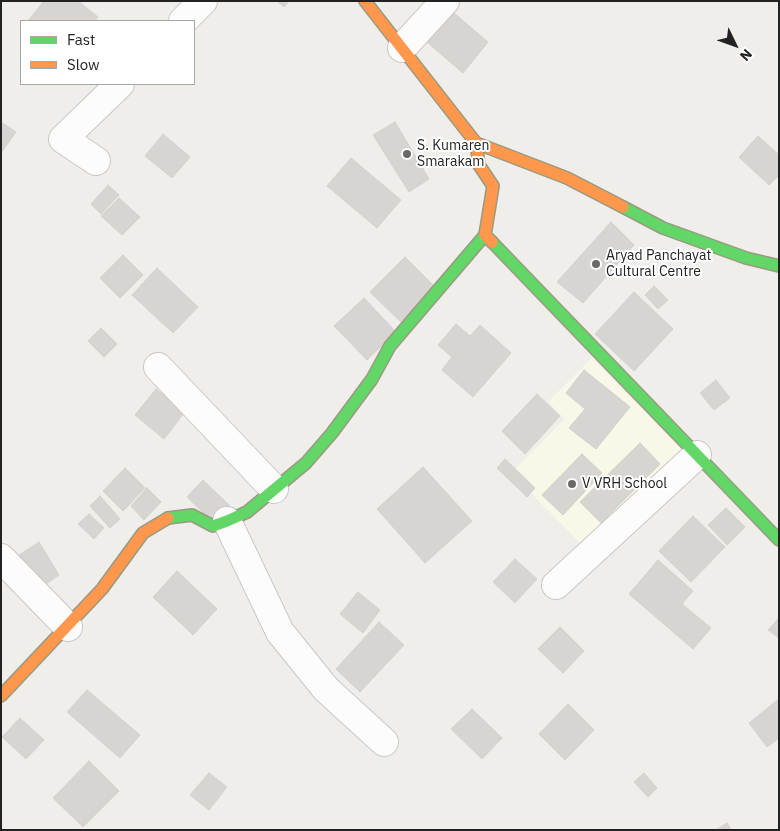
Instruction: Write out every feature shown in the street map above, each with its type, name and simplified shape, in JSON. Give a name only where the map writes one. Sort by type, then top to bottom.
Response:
[{"type":"main road","points":[[364,1],[476,143],[495,152],[567,178],[663,228],[746,258],[779,266]]},
{"type":"main road","points":[[1,696],[102,589],[143,533],[170,516],[192,514],[213,526],[247,512],[306,463],[332,433],[372,379],[390,346],[485,235],[493,186],[478,165],[476,143]]},
{"type":"main road","points":[[478,165],[482,156],[495,152]]},
{"type":"main road","points":[[485,235],[779,540]]},
{"type":"street","points":[[184,20],[204,1]]},
{"type":"street","points":[[402,48],[445,1]]},
{"type":"street","points":[[96,161],[64,139],[119,85]]},
{"type":"street","points":[[158,366],[274,489]]},
{"type":"street","points":[[556,585],[697,455]]},
{"type":"street","points":[[227,521],[280,632],[326,689],[384,742]]},
{"type":"street","points":[[1,558],[68,627]]},
{"type":"shaded area","points":[[592,358],[685,451],[586,549],[511,473],[565,419],[548,402]]},
{"type":"building","points":[[44,1],[78,1],[98,17],[96,20],[29,20]]},
{"type":"building","points":[[277,1],[289,1],[284,7]]},
{"type":"building","points":[[447,7],[488,42],[463,73],[421,37]]},
{"type":"building","points":[[1,122],[16,132],[1,153]]},
{"type":"building","points":[[395,122],[429,179],[409,192],[373,135]]},
{"type":"building","points":[[163,134],[190,157],[172,178],[145,156]]},
{"type":"building","points":[[758,136],[779,155],[779,175],[769,185],[739,157]]},
{"type":"building","points":[[351,158],[401,200],[377,228],[327,186]]},
{"type":"building","points":[[108,185],[119,195],[101,214],[91,204]]},
{"type":"building","points":[[119,198],[140,217],[122,235],[101,216]]},
{"type":"building","name":"Aryad Panchayat Cultural Centre","points":[[611,222],[634,245],[583,303],[557,282]]},
{"type":"building","points":[[123,255],[143,275],[120,298],[100,278]]},
{"type":"building","points":[[405,257],[437,289],[403,324],[370,292]]},
{"type":"building","points":[[157,268],[198,307],[173,333],[132,295]]},
{"type":"building","points":[[654,286],[668,300],[658,309],[645,295]]},
{"type":"building","points":[[634,292],[673,329],[634,371],[595,334]]},
{"type":"building","points":[[364,298],[396,332],[367,360],[334,326]]},
{"type":"building","points":[[456,324],[470,336],[480,325],[511,353],[473,397],[442,370],[452,357],[438,345]]},
{"type":"building","points":[[101,328],[117,344],[104,357],[88,341]]},
{"type":"building","points":[[584,370],[630,407],[596,449],[569,428],[585,409],[566,393]]},
{"type":"building","points":[[716,380],[730,398],[714,410],[700,393]]},
{"type":"building","points":[[156,389],[185,412],[164,439],[135,415]]},
{"type":"building","points":[[537,394],[560,416],[525,454],[502,431]]},
{"type":"building","points":[[640,443],[660,464],[601,523],[580,502]]},
{"type":"building","name":"V VRH School","points":[[582,454],[602,473],[563,515],[542,495]]},
{"type":"building","points":[[505,459],[535,488],[527,497],[497,468]]},
{"type":"building","points":[[423,467],[472,521],[425,563],[377,509]]},
{"type":"building","points":[[125,468],[145,488],[123,511],[103,491]]},
{"type":"building","points":[[203,480],[230,506],[214,523],[187,497]]},
{"type":"building","points":[[147,488],[161,502],[144,520],[131,506]]},
{"type":"building","points":[[100,496],[120,519],[110,528],[90,506]]},
{"type":"building","points":[[726,508],[745,527],[727,545],[708,525]]},
{"type":"building","points":[[89,514],[104,528],[94,539],[78,524]]},
{"type":"building","points":[[693,516],[725,547],[691,582],[659,551]]},
{"type":"building","points":[[39,542],[59,575],[37,590],[16,557]]},
{"type":"building","points":[[515,559],[537,579],[515,603],[493,582]]},
{"type":"building","points":[[658,560],[693,591],[682,604],[711,628],[693,649],[629,594]]},
{"type":"building","points":[[177,571],[217,609],[193,635],[153,597]]},
{"type":"building","points":[[358,592],[380,610],[363,633],[340,614]]},
{"type":"building","points":[[779,618],[779,638],[768,630]]},
{"type":"building","points":[[379,622],[404,645],[360,692],[336,669]]},
{"type":"building","points":[[560,627],[584,651],[563,673],[538,649]]},
{"type":"building","points":[[87,690],[140,735],[120,758],[67,712]]},
{"type":"building","points":[[779,699],[779,738],[767,747],[749,723]]},
{"type":"building","points":[[568,704],[594,730],[565,760],[539,734]]},
{"type":"building","points":[[472,709],[502,738],[482,759],[451,729]]},
{"type":"building","points":[[20,718],[44,740],[26,759],[2,737]]},
{"type":"building","points":[[89,761],[119,791],[83,827],[53,798]]},
{"type":"building","points":[[209,773],[227,787],[209,810],[190,795]]},
{"type":"building","points":[[644,773],[657,788],[648,797],[634,782]]},
{"type":"building","points":[[727,823],[731,830],[716,830]]},
{"type":"traffic: fast","points":[[623,207],[663,228],[746,258],[779,266]]},
{"type":"traffic: fast","points":[[168,518],[192,515],[213,526],[227,521],[247,512],[306,463],[332,433],[372,379],[390,346],[485,235]]},
{"type":"traffic: fast","points":[[492,242],[779,540]]},
{"type":"traffic: slow","points":[[365,1],[476,143],[479,165],[493,186],[485,235],[492,242]]},
{"type":"traffic: slow","points":[[476,143],[567,178],[623,207]]},
{"type":"traffic: slow","points":[[1,696],[102,589],[143,533],[168,518]]},
{"type":"place","name":"S. Kumaren Smarakam","points":[[407,154]]},
{"type":"place","name":"Aryad Panchayat Cultural Centre","points":[[596,264]]},
{"type":"place","name":"V VRH School","points":[[572,484]]}]
